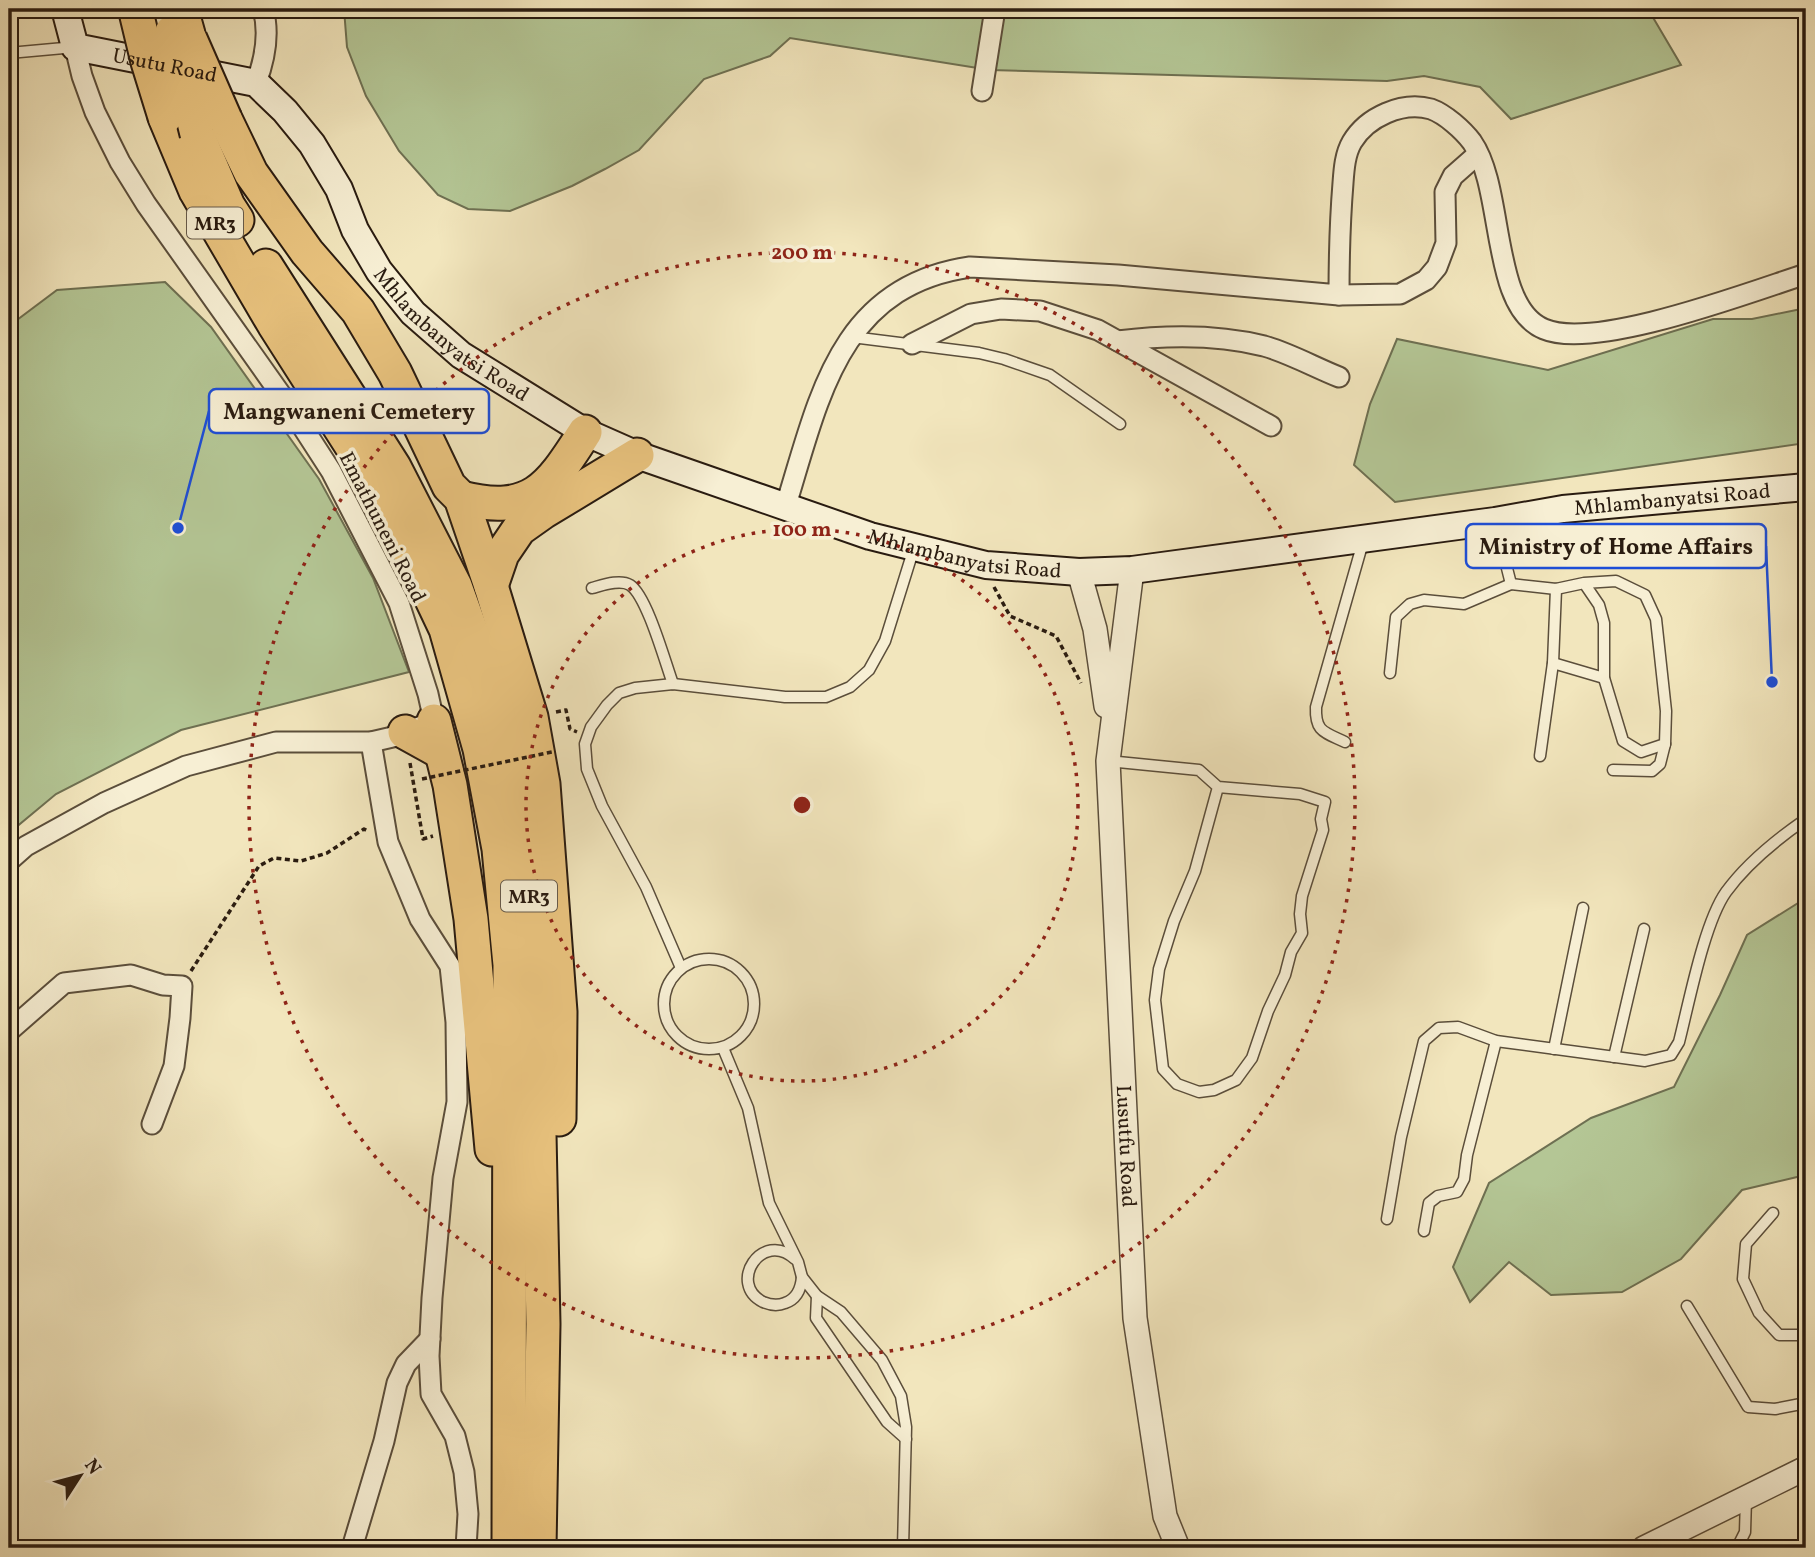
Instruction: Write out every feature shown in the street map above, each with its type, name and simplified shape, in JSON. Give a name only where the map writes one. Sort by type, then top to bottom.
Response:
[{"type":"highway","name":"MR3","points":[[136,9],[148,62],[165,117],[196,191],[280,312],[394,467],[455,586],[493,692],[520,817],[534,944],[544,1324],[539,1548]]},
{"type":"highway","name":"MR3","points":[[167,9],[197,134],[228,206],[280,312],[380,490],[446,629],[480,749],[499,849],[510,965],[509,1548]]},
{"type":"highway","points":[[181,9],[188,34],[251,173],[307,252],[358,311],[395,373],[449,486],[461,498],[531,717],[543,784],[561,1012],[559,1127],[544,1324]]},
{"type":"highway","points":[[461,498],[495,504],[519,500],[542,490],[558,474],[585,432]]},
{"type":"highway","points":[[491,586],[502,554],[519,529],[542,512],[637,455]]},
{"type":"highway","points":[[427,735],[450,785],[471,919],[508,1343]]},
{"type":"main road","points":[[65,9],[75,47]]},
{"type":"main road","name":"Usutu Road","points":[[75,47],[256,83]]},
{"type":"main road","name":"Mhlambanyatsi Road","points":[[256,83],[285,111],[312,144],[339,189],[355,230],[379,271],[413,313],[460,355],[585,432],[637,455],[870,536],[981,564],[1079,572],[1132,570],[1495,521],[1563,509],[1806,487]]},
{"type":"street","points":[[256,83],[265,58],[266,17],[263,9]]},
{"type":"street","points":[[982,91],[995,9]]},
{"type":"street","name":"Emathuneni Road","points":[[75,47],[95,111],[120,162],[146,204],[289,406],[331,471],[399,603],[428,694],[427,735]]},
{"type":"street","points":[[1339,295],[1344,164],[1352,142],[1369,123],[1385,112],[1403,109],[1430,110],[1451,121],[1471,142],[1483,163],[1512,293],[1525,317],[1541,328],[1561,335],[1642,326],[1806,274]]},
{"type":"street","points":[[786,505],[824,384],[867,316],[920,280],[947,270],[971,267],[1118,275],[1339,295],[1400,294],[1426,280],[1437,267],[1446,243],[1445,192],[1453,176],[1478,154]]},
{"type":"street","points":[[912,344],[971,314],[1001,309],[1040,311],[1098,330],[1271,426]]},
{"type":"street","points":[[1118,341],[1151,337],[1206,337],[1265,347],[1339,377]]},
{"type":"street","name":"Lusutfu Road","points":[[1132,570],[1108,761],[1135,1318],[1165,1516],[1178,1548]]},
{"type":"street","name":"Lusutfu Road","points":[[1079,572],[1095,629],[1110,737]]},
{"type":"street","points":[[9,861],[26,846],[104,803],[186,766],[276,742],[371,742],[427,735]]},
{"type":"street","points":[[371,742],[388,842],[420,919],[450,966],[456,1023],[457,1102],[443,1178],[430,1339],[431,1394],[454,1436],[464,1472],[468,1514],[466,1548]]},
{"type":"street","points":[[9,1031],[64,983],[131,975],[163,985],[182,986],[173,1066],[152,1124]]},
{"type":"street","points":[[352,1548],[384,1441],[397,1383],[406,1364],[430,1339]]},
{"type":"street","points":[[1644,1548],[1806,1468]]},
{"type":"lane","points":[[9,53],[75,47]]},
{"type":"lane","points":[[852,337],[979,354],[1049,375],[1120,424]]},
{"type":"lane","points":[[1495,521],[1511,584]]},
{"type":"lane","points":[[1345,741],[1323,732],[1316,722],[1316,707],[1364,539]]},
{"type":"lane","points":[[681,968],[646,887],[602,806],[587,769],[585,744],[592,727],[607,705],[619,694],[635,688],[673,684],[785,697],[826,697],[850,687],[869,670],[885,641],[914,547]]},
{"type":"lane","points":[[1390,673],[1396,617],[1410,604],[1424,600],[1464,604],[1511,584],[1556,589],[1584,583],[1616,581],[1646,595],[1656,619],[1666,711],[1665,744],[1660,764],[1652,771],[1613,770]]},
{"type":"lane","points":[[592,588],[618,582],[629,584],[642,600],[673,684]]},
{"type":"lane","points":[[1584,583],[1599,605],[1604,623],[1604,678],[1623,741],[1641,752],[1665,744]]},
{"type":"lane","points":[[1540,756],[1553,663],[1556,589]]},
{"type":"lane","points":[[1553,663],[1604,678]]},
{"type":"lane","points":[[1108,761],[1199,770],[1218,787],[1300,794],[1325,802],[1321,820],[1323,830],[1302,896],[1302,933],[1291,952],[1285,975],[1268,1011],[1252,1058],[1236,1080],[1214,1090],[1199,1092],[1177,1084],[1163,1069],[1155,1000],[1159,969],[1174,921],[1195,872],[1218,787]]},
{"type":"lane","points":[[1387,1219],[1401,1137],[1424,1041],[1439,1028],[1458,1027],[1496,1041],[1614,1057],[1645,1061],[1671,1055],[1679,1042],[1707,934],[1724,894],[1746,867],[1806,819]]},
{"type":"lane","points":[[1554,1049],[1583,908]]},
{"type":"lane","points":[[1614,1057],[1644,929]]},
{"type":"lane","points":[[694,961],[722,961],[735,968],[745,977],[753,997],[752,1018],[746,1031],[723,1048],[698,1048],[686,1044],[669,1026],[664,1014],[666,989],[672,977],[694,961]]},
{"type":"lane","points":[[1424,1231],[1429,1203],[1438,1196],[1457,1192],[1465,1179],[1467,1155],[1496,1041]]},
{"type":"lane","points":[[723,1048],[748,1108],[769,1203],[803,1277],[817,1296],[841,1312],[882,1360],[901,1396],[906,1427],[903,1548]]},
{"type":"lane","points":[[1773,1213],[1746,1244],[1744,1279],[1759,1313],[1779,1335],[1806,1335]]},
{"type":"lane","points":[[798,1262],[784,1252],[767,1251],[753,1261],[748,1278],[749,1286],[759,1300],[776,1305],[784,1304],[798,1294],[803,1277]]},
{"type":"lane","points":[[817,1296],[817,1318],[887,1422],[906,1439]]},
{"type":"lane","points":[[1686,1306],[1748,1408],[1775,1409],[1806,1403]]},
{"type":"lane","points":[[1737,1548],[1745,1532],[1746,1497]]},
{"type":"path","points":[[981,564],[1010,616],[1056,636],[1086,694]]},
{"type":"path","points":[[424,790],[422,779],[552,752]]},
{"type":"path","points":[[410,768],[423,839],[433,836],[430,825]]},
{"type":"path","points":[[182,986],[259,866],[274,859],[301,861],[327,853],[365,829],[388,842]]},
{"type":"green space","points":[[344,9],[1648,9],[1681,65],[1511,119],[1480,87],[1424,76],[1387,81],[990,70],[790,38],[770,56],[704,79],[639,150],[572,186],[510,211],[468,209],[438,195],[399,151],[366,96],[347,47]]},
{"type":"green space","points":[[165,282],[211,327],[319,479],[373,578],[409,672],[181,730],[56,794],[9,833],[9,326],[57,290]]},
{"type":"green space","points":[[1806,308],[1806,443],[1395,502],[1354,465],[1370,404],[1397,339],[1548,370],[1713,319],[1752,319]]},
{"type":"green space","points":[[1806,898],[1806,1172],[1797,1177],[1742,1190],[1681,1259],[1622,1292],[1551,1295],[1509,1262],[1470,1302],[1453,1267],[1489,1183],[1591,1118],[1674,1087],[1747,935]]},
{"type":"place","name":"Mangwaneni Cemetery","points":[[178,528]]},
{"type":"place","name":"Ministry of Home Affairs","points":[[1772,682]]}]
